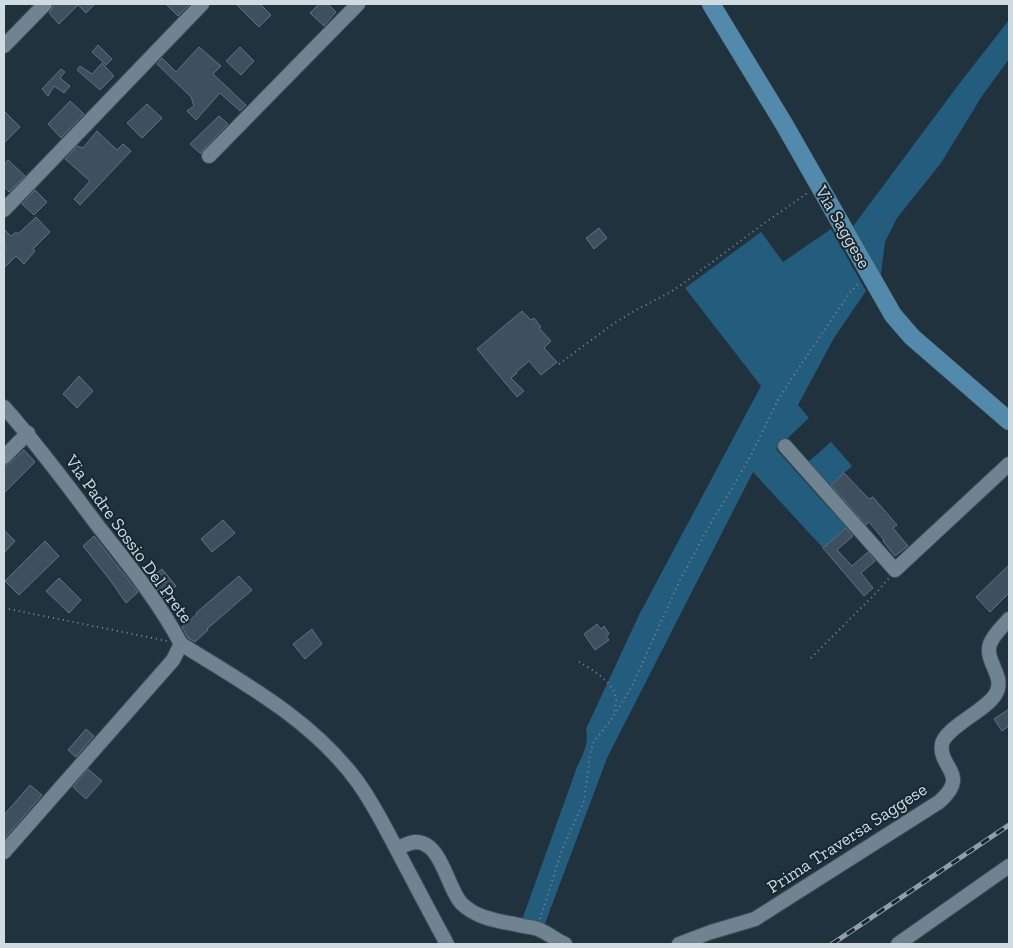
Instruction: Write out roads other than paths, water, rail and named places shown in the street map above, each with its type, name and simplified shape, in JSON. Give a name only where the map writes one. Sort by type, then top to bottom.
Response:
[{"type":"main road","name":"Via Saggese","points":[[711,4],[784,124],[893,315],[912,337],[1009,420]]},
{"type":"street","points":[[4,46],[45,4]]},
{"type":"street","points":[[4,210],[202,4]]},
{"type":"street","points":[[209,156],[358,4]]},
{"type":"street","name":"Via Padre Sossio Del Prete","points":[[4,407],[28,433],[140,580],[172,626],[181,644],[173,660],[4,852]]},
{"type":"street","points":[[4,457],[28,433]]},
{"type":"street","points":[[785,446],[895,570],[1009,464]]},
{"type":"street","name":"Prima Traversa Saggese","points":[[679,944],[755,919],[939,802],[947,795],[953,777],[951,769],[944,758],[943,739],[949,732],[988,704],[998,690],[997,672],[992,663],[989,646],[992,639],[1009,619]]},
{"type":"street","points":[[181,644],[258,692],[305,726],[340,760],[378,813],[447,944]]},
{"type":"street","points":[[397,849],[416,842],[423,844],[434,852],[460,902],[479,916],[537,928],[565,944]]},
{"type":"street","points":[[898,944],[1009,866]]},
{"type":"railway","points":[[832,944],[1009,825]]}]
